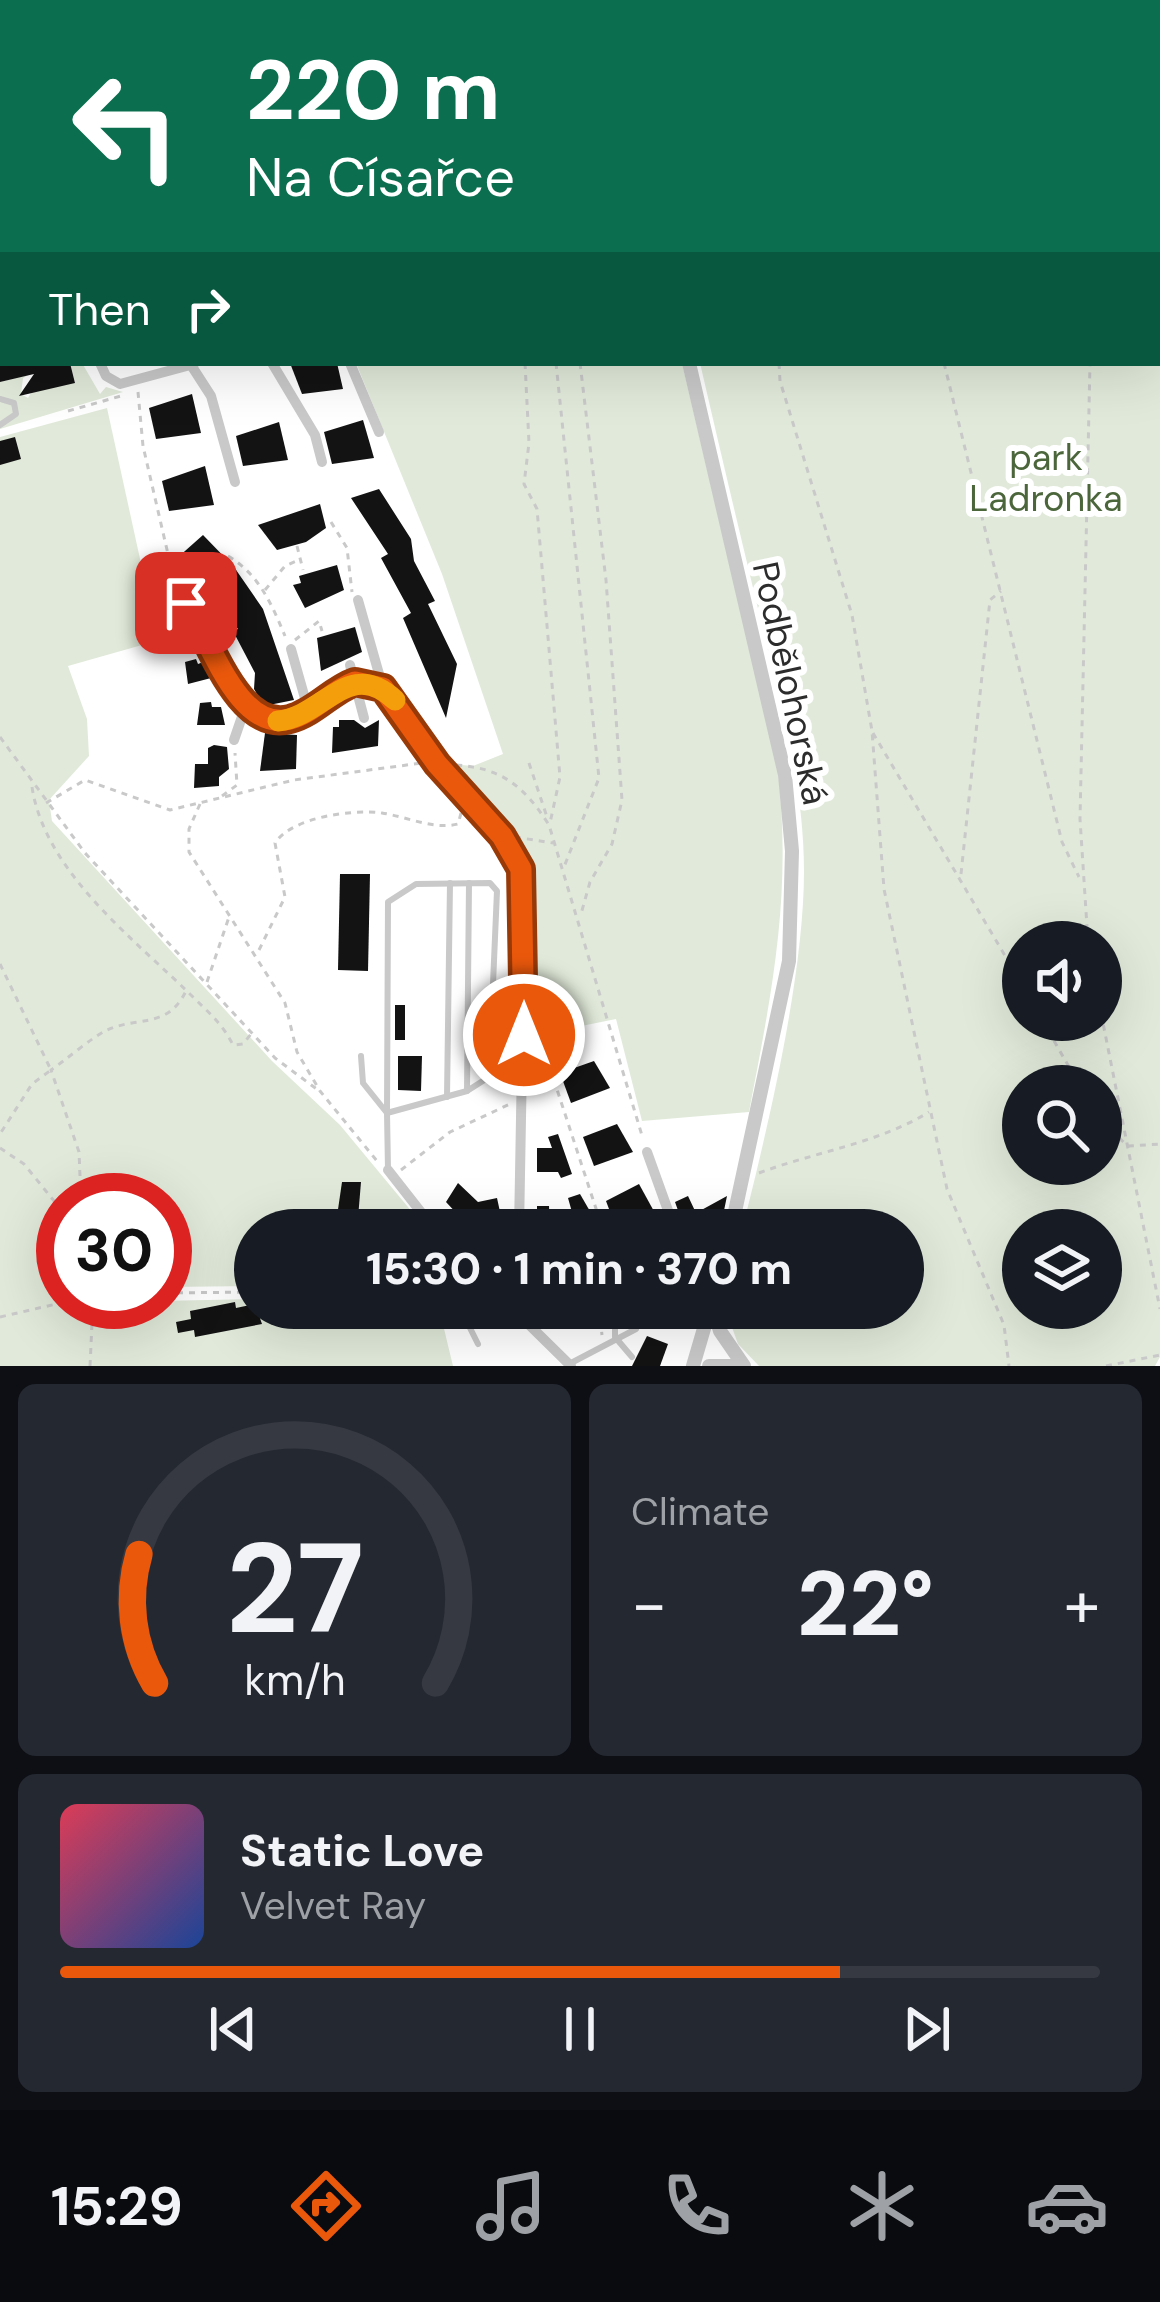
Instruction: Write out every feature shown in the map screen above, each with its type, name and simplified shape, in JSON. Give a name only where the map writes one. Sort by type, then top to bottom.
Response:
[{"type":"street","points":[[101,366],[106,376],[137,387],[160,368]]},
{"type":"street","points":[[195,366],[211,396],[235,482]]},
{"type":"street","points":[[274,366],[315,435],[322,462]]},
{"type":"street","points":[[351,366],[379,432]]},
{"type":"street","name":"Podbělohorská","points":[[690,366],[790,815],[789,961],[737,1209]]},
{"type":"street","points":[[358,600],[383,688],[437,764],[502,836],[521,869],[525,1100],[520,1209]]},
{"type":"street","points":[[186,603],[245,708],[274,721],[308,709],[355,682],[383,688]]},
{"type":"street","points":[[290,648],[308,709]]},
{"type":"street","points":[[350,665],[364,718]]},
{"type":"street","points":[[235,740],[245,708]]},
{"type":"street","points":[[647,1152],[667,1209]]},
{"type":"street","points":[[388,1170],[419,1209]]},
{"type":"street","points":[[533,1329],[570,1365]]},
{"type":"street","points":[[704,1329],[695,1359],[709,1366],[732,1366]]},
{"type":"street","points":[[723,1329],[744,1366]]},
{"type":"street","points":[[547,1366],[557,1352]]},
{"type":"lane","points":[[0,399],[14,403],[16,414],[0,425]]},
{"type":"lane","points":[[447,1097],[450,883]]},
{"type":"lane","points":[[467,1091],[469,883]]},
{"type":"lane","points":[[387,1113],[467,1091],[489,1077],[494,1065],[497,892],[490,883],[404,887],[388,902],[387,1113],[388,1170]]},
{"type":"lane","points":[[361,1056],[363,1083],[387,1113]]},
{"type":"lane","points":[[470,1329],[478,1345]]},
{"type":"lane","points":[[608,1329],[632,1357]]},
{"type":"lane","points":[[570,1365],[636,1329]]},
{"type":"path","points":[[525,366],[529,443],[524,484],[537,509],[560,777],[549,825]]},
{"type":"path","points":[[556,366],[599,778],[563,868]]},
{"type":"path","points":[[580,366],[606,580],[622,800],[620,823],[581,904],[580,922]]},
{"type":"path","points":[[779,366],[779,381],[852,615],[872,731],[884,889],[947,1189],[1004,1325],[1009,1366]]},
{"type":"path","points":[[945,366],[1062,842],[1082,882]]},
{"type":"path","points":[[1086,921],[1082,882],[1090,366]]},
{"type":"path","points":[[68,411],[137,387],[169,573],[186,603]]},
{"type":"path","points":[[331,522],[346,548],[349,583],[358,600]]},
{"type":"path","points":[[297,546],[303,570]]},
{"type":"path","points":[[228,556],[247,567],[264,591],[290,648],[319,621],[322,631]]},
{"type":"path","points":[[264,591],[286,566],[301,560]]},
{"type":"path","points":[[961,878],[990,600],[1002,590]]},
{"type":"path","points":[[872,731],[1002,949]]},
{"type":"path","points":[[0,737],[85,853],[275,1058],[320,1091]]},
{"type":"path","points":[[220,797],[237,785],[235,740]]},
{"type":"path","points":[[529,763],[647,1152]]},
{"type":"path","points":[[46,803],[85,780],[170,810],[388,764],[437,764],[500,770],[527,794],[549,825]]},
{"type":"path","points":[[32,786],[53,850],[115,922],[211,1011],[233,1045],[243,1044],[252,1032]]},
{"type":"path","points":[[201,803],[189,830],[189,852],[285,1003],[297,1052],[366,1153],[388,1170],[401,1171],[450,1132],[525,1100]]},
{"type":"path","points":[[257,953],[285,897],[275,843],[282,833],[295,825],[376,812],[442,827],[458,824],[460,809]]},
{"type":"path","points":[[514,837],[555,843]]},
{"type":"path","points":[[207,982],[229,915]]},
{"type":"path","points":[[0,964],[51,1070],[79,1152],[80,1173]]},
{"type":"path","points":[[0,1134],[32,1084],[104,1031],[163,1018],[178,1008],[187,989]]},
{"type":"path","points":[[558,1040],[564,1049],[549,1065],[595,1209]]},
{"type":"path","points":[[1107,1041],[1160,1309]]},
{"type":"path","points":[[524,1076],[544,1075],[554,1084]]},
{"type":"path","points":[[745,1178],[823,1149],[898,1131],[931,1111]]},
{"type":"path","points":[[1122,1141],[1128,1146],[1160,1144]]},
{"type":"path","points":[[0,1148],[36,1179]]},
{"type":"path","points":[[192,1293],[234,1292]]},
{"type":"path","points":[[0,1317],[36,1309]]},
{"type":"path","points":[[90,1366],[92,1329]]},
{"type":"path","points":[[587,1343],[608,1329]]},
{"type":"path","points":[[694,1334],[696,1329]]},
{"type":"path","points":[[1106,1366],[1160,1355]]},
{"type":"green space","points":[[71,366],[84,366],[100,394],[106,387],[123,392],[0,429],[0,382],[30,374],[23,378],[21,394],[28,398],[32,391],[75,382]]},
{"type":"green space","points":[[357,366],[683,366],[778,771],[781,902],[749,1112],[642,1121],[616,1019],[532,1036],[533,885],[511,835],[450,764],[473,766],[503,754],[442,574]]},
{"type":"green space","name":"park Ladronka","points":[[701,366],[1160,366],[1160,1357],[1155,1366],[759,1366],[738,1344],[733,1329],[924,1329],[924,1209],[747,1209],[773,1099],[798,957],[804,871],[797,783]]},
{"type":"green space","points":[[107,408],[151,609],[135,614],[142,645],[68,666],[87,719],[89,756],[49,800],[52,821],[272,1061],[340,1125],[410,1209],[234,1209],[234,1286],[192,1287],[192,1173],[36,1173],[36,1329],[192,1329],[192,1300],[234,1299],[234,1329],[444,1329],[453,1366],[0,1366],[0,437]]},
{"type":"building","points":[[0,366],[71,366],[75,383],[19,396],[34,374],[0,382]]},
{"type":"building","points":[[291,366],[338,366],[343,389],[302,394]]},
{"type":"building","points":[[192,394],[201,433],[156,439],[149,408]]},
{"type":"building","points":[[363,420],[374,458],[332,464],[324,432]]},
{"type":"building","points":[[279,422],[288,460],[243,466],[236,436]]},
{"type":"building","points":[[15,437],[21,459],[0,465],[0,441]]},
{"type":"building","points":[[205,466],[214,505],[169,511],[162,481]]},
{"type":"building","points":[[379,489],[411,539],[414,561],[435,601],[428,604],[457,664],[446,718],[403,618],[411,613],[381,558],[388,554],[351,498]]},
{"type":"building","points":[[320,504],[326,528],[306,542],[277,550],[258,525]]},
{"type":"building","points":[[203,535],[234,567],[263,609],[294,700],[264,706],[254,689],[255,673],[233,631],[238,629],[209,593],[215,589],[176,559]]},
{"type":"building","points":[[337,565],[344,590],[305,608],[293,585],[301,583],[299,576]]},
{"type":"building","points":[[180,618],[192,630],[180,642],[168,630]]},
{"type":"building","points":[[355,627],[362,652],[321,671],[317,638]]},
{"type":"building","points":[[196,659],[198,664],[206,661],[215,677],[188,684],[185,662]]},
{"type":"building","points":[[211,702],[212,707],[221,707],[225,725],[197,725],[200,703]]},
{"type":"building","points":[[339,720],[354,720],[365,728],[379,720],[378,746],[332,753],[333,727],[339,727]]},
{"type":"building","points":[[265,733],[297,735],[296,769],[260,771]]},
{"type":"building","points":[[227,747],[229,769],[219,777],[219,786],[194,788],[195,764],[208,764],[208,748]]},
{"type":"building","points":[[340,874],[370,874],[368,971],[338,970]]},
{"type":"building","points":[[395,1005],[405,1005],[405,1040],[395,1040]]},
{"type":"building","points":[[398,1056],[422,1056],[421,1091],[398,1090]]},
{"type":"building","points":[[594,1061],[610,1088],[571,1103],[560,1073]]},
{"type":"building","points":[[617,1124],[633,1152],[594,1166],[583,1137]]},
{"type":"building","points":[[558,1134],[572,1174],[561,1178],[558,1172],[537,1172],[537,1148],[552,1148],[548,1137]]},
{"type":"building","points":[[342,1182],[361,1182],[359,1209],[338,1209]]},
{"type":"building","points":[[458,1183],[478,1202],[497,1198],[499,1209],[453,1209],[446,1202]]},
{"type":"building","points":[[639,1184],[653,1209],[609,1209],[606,1201]]},
{"type":"building","points":[[580,1194],[589,1209],[571,1209],[568,1198]]},
{"type":"building","points":[[688,1196],[694,1209],[678,1209],[675,1202]]},
{"type":"building","points":[[727,1196],[724,1209],[703,1209]]},
{"type":"building","points":[[234,1302],[236,1329],[195,1337],[194,1330],[178,1333],[177,1329],[192,1329],[192,1311]]},
{"type":"building","points":[[647,1336],[668,1344],[660,1366],[632,1366]]},
{"type":"slow traffic","points":[[278,721],[302,714],[355,682],[383,688],[395,700]]},
{"type":"route","points":[[186,603],[245,708],[259,716],[289,720],[355,682],[383,688],[399,704],[428,752],[514,851],[521,869],[524,1035]]}]
